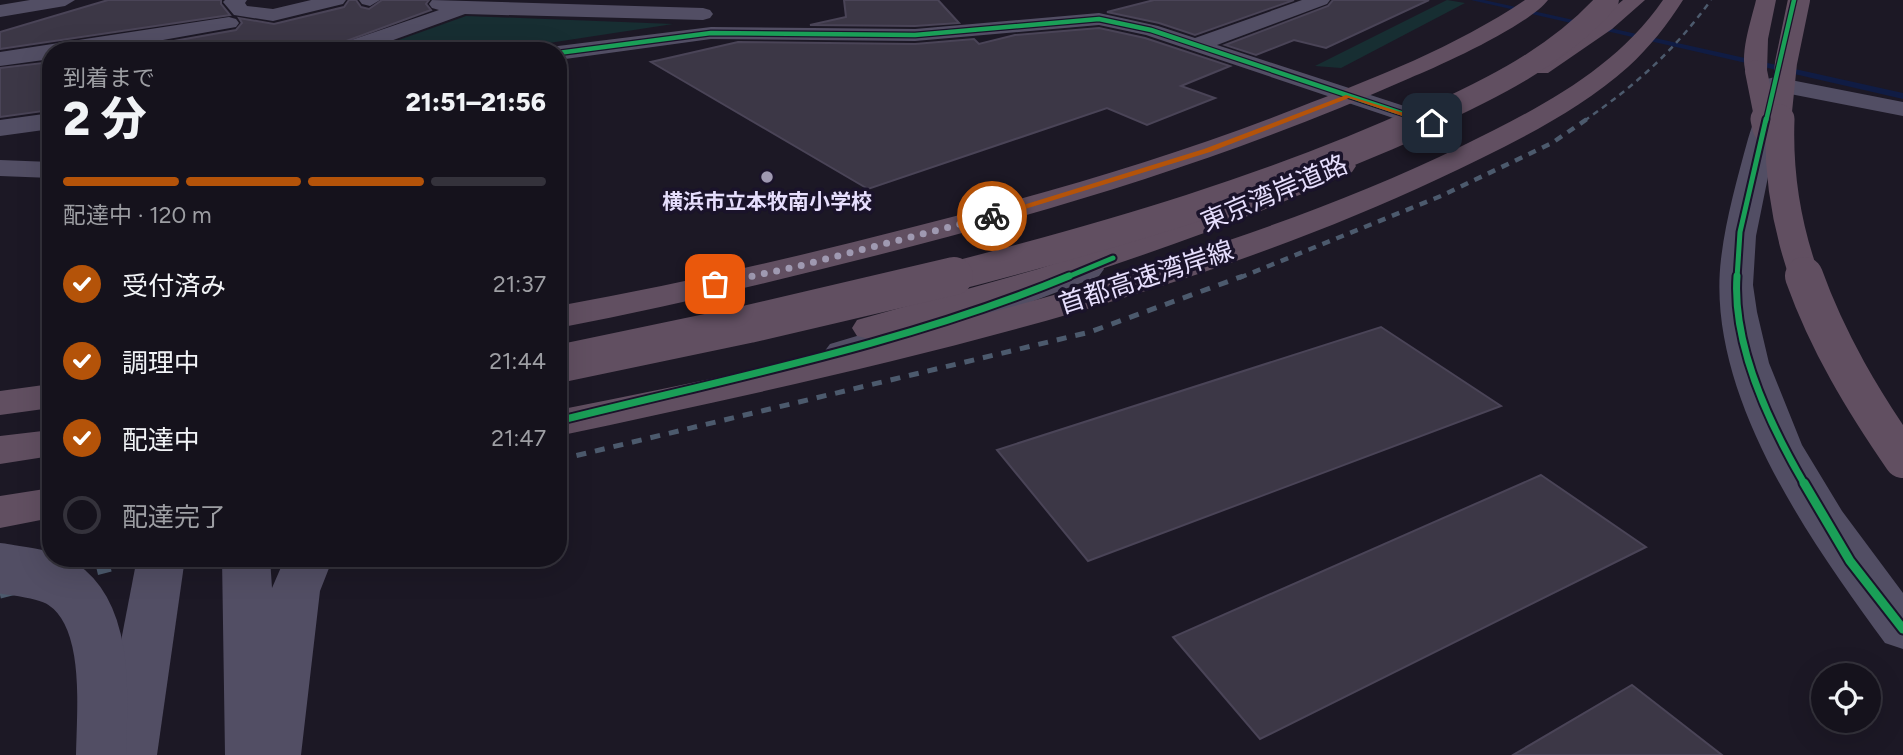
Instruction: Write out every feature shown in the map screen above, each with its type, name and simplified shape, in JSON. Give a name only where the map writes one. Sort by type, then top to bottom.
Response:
[{"type":"highway","points":[[567,315],[795,267],[966,223],[1207,151],[1349,96],[1462,47],[1510,20],[1538,0]]},
{"type":"highway","name":"首都高速湾岸線","points":[[567,362],[736,328],[963,276],[1133,228],[1280,181],[1387,137],[1474,96],[1542,56],[1573,33],[1608,0]]},
{"type":"highway","name":"東京湾岸道路","points":[[567,402],[838,337],[1113,258],[1294,188],[1432,123],[1543,67],[1605,25],[1635,0]]},
{"type":"highway","name":"首都高速湾岸線","points":[[567,420],[758,382],[1005,321],[1203,261],[1352,206],[1458,160],[1543,115],[1598,79],[1639,45],[1673,0]]},
{"type":"highway","points":[[1766,0],[1757,39],[1756,71],[1786,212],[1810,294],[1841,365],[1867,410],[1903,459]]},
{"type":"highway","points":[[1786,212],[1780,127],[1796,0]]},
{"type":"highway","points":[[1811,0],[1797,91],[1796,131],[1804,215],[1818,267],[1843,329],[1864,369],[1903,430]]},
{"type":"highway","points":[[0,403],[42,398]]},
{"type":"highway","points":[[0,450],[42,444]]},
{"type":"highway","points":[[0,514],[42,505]]},
{"type":"highway","points":[[0,514],[42,511]]},
{"type":"street","points":[[0,11],[65,0]]},
{"type":"street","points":[[237,0],[233,2],[241,11],[272,15],[336,0]]},
{"type":"street","points":[[363,42],[454,4],[933,17],[971,15],[1090,0]]},
{"type":"street","points":[[1195,45],[1320,0]]},
{"type":"street","points":[[1796,0],[1740,232],[1736,287],[1746,357],[1782,446],[1850,561],[1903,629]]},
{"type":"street","points":[[567,52],[711,33],[951,34],[1080,19],[1118,21],[1432,123]]},
{"type":"street","points":[[114,42],[229,23]]},
{"type":"street","points":[[0,59],[42,53]]},
{"type":"street","points":[[1775,84],[1903,109]]},
{"type":"street","points":[[0,128],[42,122]]},
{"type":"street","points":[[5,163],[42,160]]},
{"type":"street","points":[[567,420],[822,358],[955,319],[1030,293],[1113,258]]},
{"type":"street","points":[[128,755],[159,567]]},
{"type":"street","points":[[246,567],[254,755]]},
{"type":"street","points":[[272,755],[295,591],[305,567]]},
{"type":"street","points":[[0,568],[33,573],[65,585],[86,608],[96,638],[101,674],[102,755]]},
{"type":"green space","points":[[1447,0],[1465,3],[1341,68],[1315,66]]},
{"type":"green space","points":[[466,16],[673,24],[556,42],[393,42]]},
{"type":"building","points":[[108,0],[221,0],[230,15],[0,49],[0,32]]},
{"type":"building","points":[[349,0],[356,0],[361,7],[369,9],[382,0],[429,0],[426,4],[431,10],[344,42],[168,42],[236,30],[242,23],[239,18],[274,24],[344,7]]},
{"type":"building","points":[[844,0],[938,0],[959,23],[915,26],[810,25],[846,17]]},
{"type":"building","points":[[1154,0],[1294,0],[1195,35],[1159,23],[1107,12]]},
{"type":"building","points":[[1333,0],[1429,0],[1326,48],[1294,40],[1256,55],[1225,45],[1328,6]]},
{"type":"building","points":[[1099,28],[1145,38],[1230,66],[1181,86],[1215,98],[1147,125],[1107,108],[868,189],[651,62],[738,42],[915,44],[974,39],[979,44],[1015,35]]},
{"type":"building","points":[[42,63],[42,111],[0,117],[0,68]]},
{"type":"building","points":[[1381,327],[1501,406],[1088,561],[997,450]]},
{"type":"building","points":[[1541,475],[1646,547],[1260,739],[1173,637]]},
{"type":"building","points":[[1632,685],[1722,755],[1513,755]]},
{"type":"waterway","points":[[1475,0],[1903,96]]},
{"type":"railway","points":[[1584,121],[1653,66],[1683,36],[1711,0]]},
{"type":"railway","points":[[1239,278],[1441,196],[1552,143],[1587,119]]},
{"type":"railway","points":[[567,458],[1090,332],[1243,276]]},
{"type":"railway","points":[[0,595],[116,567]]},
{"type":"cycle path","points":[[1794,0],[1740,232],[1736,287],[1746,357],[1782,446],[1850,561],[1903,629]]},
{"type":"cycle path","points":[[567,52],[711,33],[915,35],[1099,19],[1151,30],[1432,123]]},
{"type":"cycle path","points":[[567,419],[807,361],[906,334],[995,305],[1113,258]]},
{"type":"way so far","points":[[715,284],[795,267],[992,216]]},
{"type":"place","name":"横浜市立本牧南小学校","points":[[767,177]]},
{"type":"route","points":[[992,216],[1207,151],[1349,96],[1432,123]]}]
